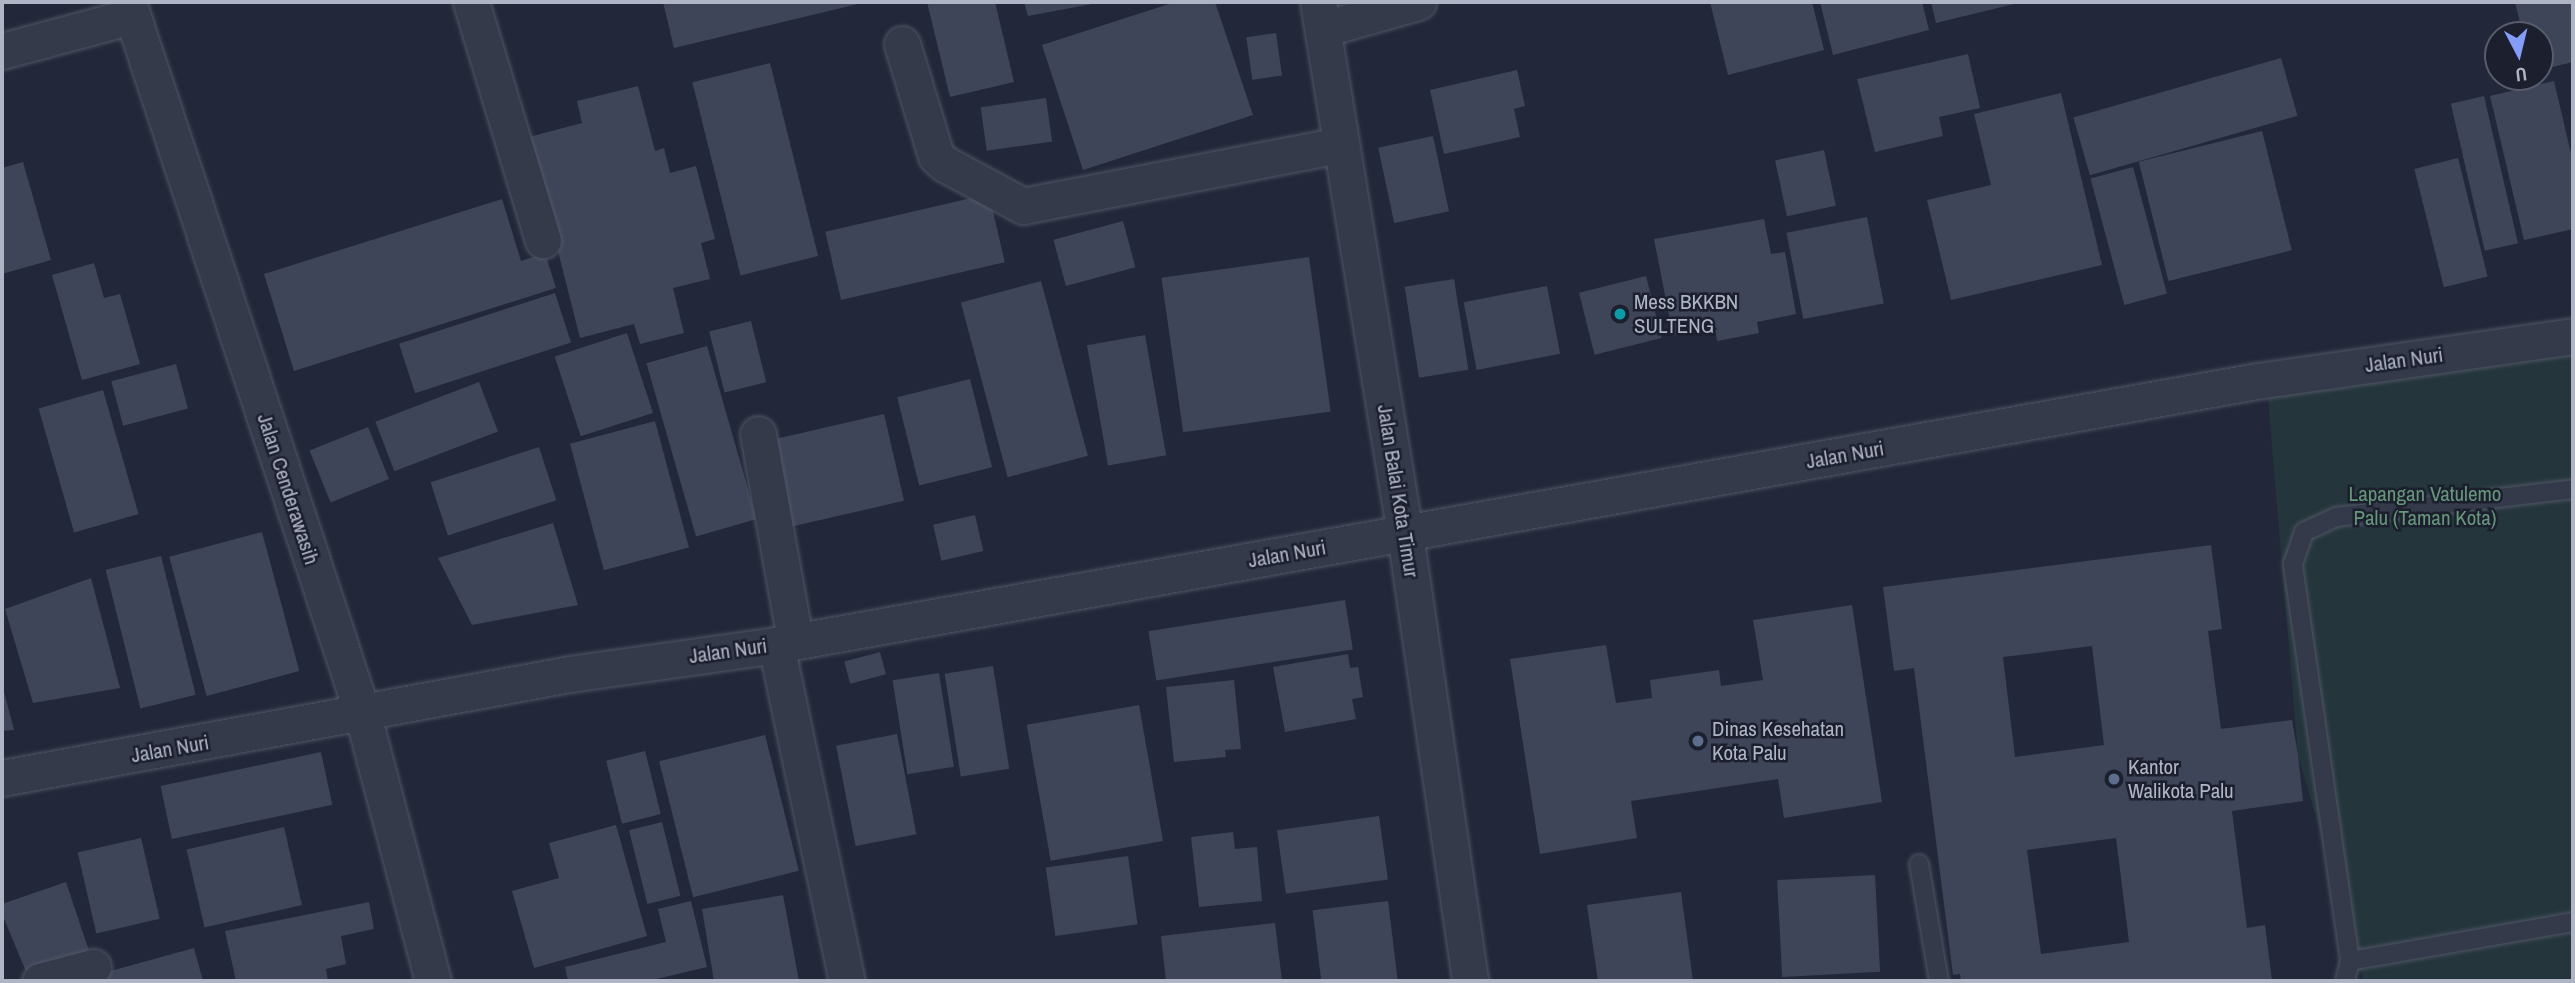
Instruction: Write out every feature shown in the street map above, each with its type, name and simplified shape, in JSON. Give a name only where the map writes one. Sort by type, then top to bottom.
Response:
[{"type":"street","points":[[471,2],[543,240]]},
{"type":"street","points":[[1321,15],[1418,2]]},
{"type":"street","points":[[2,51],[130,9]]},
{"type":"street","name":"Jalan Cenderawasih","points":[[130,9],[362,712],[433,981]]},
{"type":"street","name":"Jalan Balai Kota Timur","points":[[1321,15],[1405,534],[1470,981]]},
{"type":"street","points":[[902,44],[936,156],[945,164],[1023,206],[1341,145]]},
{"type":"street","name":"Jalan Nuri","points":[[2,778],[570,674],[785,642],[2257,381],[2573,337]]},
{"type":"street","points":[[758,434],[785,642],[846,981]]},
{"type":"street","points":[[40,981],[93,967]]},
{"type":"lane","points":[[2345,981],[2350,961],[2293,564],[2304,532],[2336,517],[2573,489]]},
{"type":"lane","points":[[1919,864],[1939,981]]},
{"type":"lane","points":[[2350,961],[2573,922]]},
{"type":"green space","name":"Lapangan Vatulemo Palu (Taman Kota)","points":[[2573,328],[2573,981],[2364,981],[2298,755],[2267,386]]},
{"type":"building","points":[[663,2],[862,2],[862,3],[674,48]]},
{"type":"building","points":[[927,2],[995,2],[1014,82],[950,97]]},
{"type":"building","points":[[1024,2],[1097,2],[1097,3],[1028,16]]},
{"type":"building","points":[[1175,2],[1215,2],[1253,115],[1083,170],[1042,45]]},
{"type":"building","points":[[1710,2],[1812,2],[1824,50],[1728,75]]},
{"type":"building","points":[[1820,2],[1922,2],[1929,30],[1833,55]]},
{"type":"building","points":[[1931,2],[2018,2],[2018,3],[1936,23]]},
{"type":"building","points":[[2515,2],[2573,2],[2573,62],[2554,67],[2554,21],[2520,21]]},
{"type":"building","points":[[1276,33],[1282,76],[1252,80],[1246,37]]},
{"type":"building","points":[[1968,54],[1980,108],[1939,117],[1943,136],[1875,152],[1857,79]]},
{"type":"building","points":[[2281,58],[2298,116],[2090,175],[2073,118]]},
{"type":"building","points":[[770,63],[818,256],[741,275],[692,82]]},
{"type":"building","points":[[1517,70],[1525,106],[1514,109],[1520,137],[1444,154],[1430,90]]},
{"type":"building","points":[[2554,81],[2573,162],[2573,229],[2524,240],[2490,96],[2511,91],[2554,91]]},
{"type":"building","points":[[638,86],[655,151],[664,148],[670,173],[696,166],[715,239],[701,243],[710,279],[673,288],[684,333],[640,344],[634,324],[580,338],[529,137],[582,123],[577,101]]},
{"type":"building","points":[[2061,93],[2102,265],[1951,300],[1927,200],[1991,185],[1974,114]]},
{"type":"building","points":[[2484,96],[2518,243],[2485,251],[2451,104]]},
{"type":"building","points":[[1046,98],[1052,142],[987,151],[981,107]]},
{"type":"building","points":[[2262,131],[2292,250],[2169,281],[2139,162]]},
{"type":"building","points":[[1433,136],[1449,211],[1394,223],[1378,148]]},
{"type":"building","points":[[1824,150],[1836,206],[1787,216],[1775,160]]},
{"type":"building","points":[[2458,158],[2488,276],[2444,287],[2414,169]]},
{"type":"building","points":[[23,162],[51,260],[2,274],[2,168]]},
{"type":"building","points":[[2133,167],[2167,294],[2124,305],[2090,178]]},
{"type":"building","points":[[989,194],[1005,262],[841,300],[825,232]]},
{"type":"building","points":[[502,199],[521,261],[545,253],[556,288],[294,371],[264,274]]},
{"type":"building","points":[[1867,217],[1884,303],[1803,319],[1787,233]]},
{"type":"building","points":[[1764,219],[1771,254],[1785,252],[1796,314],[1757,322],[1759,333],[1717,341],[1715,328],[1673,336],[1654,239]]},
{"type":"building","points":[[1123,221],[1135,267],[1066,286],[1053,240]]},
{"type":"building","points":[[1309,257],[1331,411],[1183,432],[1161,278]]},
{"type":"building","points":[[94,263],[104,298],[120,294],[140,364],[82,380],[52,275]]},
{"type":"building","name":"Mess BKKBN SULTENG","points":[[1646,276],[1661,338],[1595,355],[1579,293]]},
{"type":"building","points":[[1454,279],[1468,370],[1419,378],[1405,287]]},
{"type":"building","points":[[1041,281],[1088,456],[1008,477],[961,302]]},
{"type":"building","points":[[1547,286],[1560,354],[1477,370],[1464,302]]},
{"type":"building","points":[[555,293],[571,342],[415,393],[399,344]]},
{"type":"building","points":[[751,321],[766,382],[725,393],[709,331]]},
{"type":"building","points":[[627,333],[653,413],[581,436],[555,356]]},
{"type":"building","points":[[1145,335],[1166,455],[1108,465],[1087,345]]},
{"type":"building","points":[[707,346],[757,519],[696,536],[646,363]]},
{"type":"building","points":[[176,364],[188,408],[123,426],[111,381]]},
{"type":"building","points":[[970,379],[992,467],[919,485],[897,397]]},
{"type":"building","points":[[479,382],[498,431],[394,471],[375,422]]},
{"type":"building","points":[[103,390],[139,514],[74,532],[39,408]]},
{"type":"building","points":[[884,414],[904,501],[792,527],[772,440]]},
{"type":"building","points":[[655,421],[689,548],[604,570],[570,444]]},
{"type":"building","points":[[368,427],[389,479],[331,503],[310,451]]},
{"type":"building","points":[[539,447],[556,500],[448,535],[431,482]]},
{"type":"building","points":[[975,515],[983,551],[941,561],[933,525]]},
{"type":"building","points":[[553,523],[578,605],[472,625],[438,558]]},
{"type":"building","points":[[262,532],[299,671],[207,696],[169,557]]},
{"type":"building","name":"Kantor Walikota Palu","points":[[2211,545],[2222,629],[2208,631],[2221,729],[2292,720],[2298,755],[2303,801],[2232,811],[2247,928],[2265,925],[2272,981],[1961,981],[1960,974],[1953,975],[1914,668],[1894,671],[1883,587]],"holes":[[[2092,646],[2104,745],[2015,757],[2003,657]],[[2116,838],[2129,942],[2041,954],[2027,850]]]},
{"type":"building","points":[[161,556],[196,695],[140,709],[106,570]]},
{"type":"building","points":[[91,578],[120,688],[33,703],[5,609]]},
{"type":"building","points":[[1345,600],[1353,649],[1156,681],[1148,631]]},
{"type":"building","name":"Dinas Kesehatan Kota Palu","points":[[1852,605],[1882,802],[1784,818],[1778,779],[1631,801],[1637,838],[1540,854],[1510,659],[1606,645],[1616,703],[1652,698],[1650,680],[1719,670],[1721,686],[1763,680],[1753,620]]},
{"type":"building","points":[[880,652],[886,674],[850,684],[844,662]]},
{"type":"building","points":[[1348,654],[1350,668],[1358,667],[1363,697],[1352,699],[1356,719],[1285,732],[1273,667]]},
{"type":"building","points":[[993,666],[1009,769],[961,776],[945,674]]},
{"type":"building","points":[[939,673],[954,767],[907,774],[893,680]]},
{"type":"building","points":[[1234,680],[1241,749],[1225,750],[1226,757],[1174,762],[1166,687]]},
{"type":"building","points":[[3,688],[14,730],[2,731]]},
{"type":"building","points":[[1139,705],[1163,841],[1051,861],[1027,725]]},
{"type":"building","points":[[897,734],[916,834],[856,846],[836,746]]},
{"type":"building","points":[[765,735],[799,871],[693,897],[659,761]]},
{"type":"building","points":[[645,751],[661,814],[622,824],[606,761]]},
{"type":"building","points":[[321,752],[332,805],[172,839],[161,786]]},
{"type":"building","points":[[1379,816],[1388,879],[1286,894],[1277,830]]},
{"type":"building","points":[[662,822],[680,896],[647,904],[629,830]]},
{"type":"building","points":[[616,825],[647,936],[534,968],[512,891],[559,878],[549,843]]},
{"type":"building","points":[[284,827],[302,905],[205,927],[187,849]]},
{"type":"building","points":[[1233,832],[1235,849],[1257,847],[1262,901],[1199,907],[1191,837]]},
{"type":"building","points":[[141,838],[160,919],[96,933],[78,853]]},
{"type":"building","points":[[1128,856],[1138,924],[1055,936],[1046,868]]},
{"type":"building","points":[[1875,875],[1880,972],[1782,977],[1777,880]]},
{"type":"building","points":[[66,882],[90,954],[27,974],[2,914],[2,904]]},
{"type":"building","points":[[1681,892],[1693,981],[1598,981],[1587,905]]},
{"type":"building","points":[[783,895],[799,981],[714,981],[702,909]]},
{"type":"building","points":[[691,901],[707,967],[648,981],[568,981],[565,967],[666,942],[658,909]]},
{"type":"building","points":[[1388,901],[1398,981],[1321,981],[1313,910]]},
{"type":"building","points":[[369,902],[374,929],[341,936],[346,964],[326,969],[328,981],[236,981],[225,931]]},
{"type":"building","points":[[1275,923],[1282,981],[1166,981],[1161,936]]},
{"type":"building","points":[[194,948],[203,981],[78,981],[78,980]]},
{"type":"place","name":"Mess BKKBN SULTENG","points":[[1620,314]]},
{"type":"place","name":"Dinas Kesehatan Kota Palu","points":[[1698,741]]},
{"type":"place","name":"Kantor Walikota Palu","points":[[2114,779]]}]
